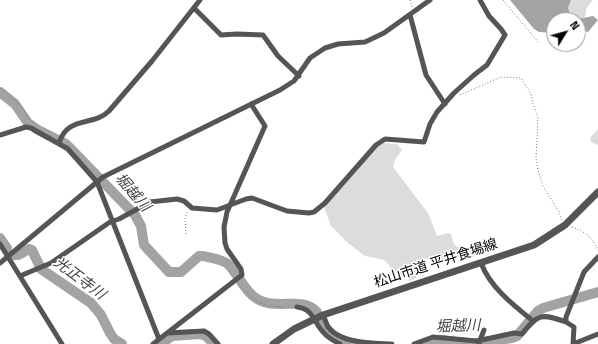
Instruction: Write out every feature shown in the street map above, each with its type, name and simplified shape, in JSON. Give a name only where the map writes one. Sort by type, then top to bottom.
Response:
[{"type":"street","points":[[60,141],[66,130],[72,126],[90,119],[102,117],[109,112],[200,0]]},
{"type":"street","points":[[0,263],[100,180],[284,88],[299,76],[310,58],[319,51],[338,44],[358,43],[376,38],[430,0]]},
{"type":"street","points":[[20,276],[51,263],[113,221],[150,202],[177,198],[184,201],[192,208],[217,210],[252,198],[287,211],[314,212],[325,203],[368,152],[385,139],[424,142],[434,117],[451,96],[487,65],[505,35],[489,16],[480,0]]},
{"type":"street","points":[[194,8],[221,35],[263,35],[278,56],[299,76]]},
{"type":"street","points":[[410,14],[426,75],[445,104]]},
{"type":"street","points":[[153,344],[242,276],[241,269],[229,254],[225,243],[225,223],[227,212],[265,126],[251,104]]},
{"type":"street","points":[[0,135],[28,128],[60,141],[100,180],[113,221],[159,339]]},
{"type":"street","name":"松山市道 平井食場線","points":[[273,344],[294,329],[323,315],[534,245],[565,225],[598,192]]},
{"type":"street","points":[[0,244],[62,344]]},
{"type":"street","points":[[566,322],[566,317],[584,272],[598,257]]},
{"type":"street","points":[[481,263],[485,274],[499,291],[532,320]]},
{"type":"street","points":[[296,307],[306,309],[310,312],[324,334],[340,344]]},
{"type":"street","points":[[323,315],[328,326],[338,334],[350,340],[367,343],[392,344]]},
{"type":"street","points":[[414,344],[433,337],[480,342],[519,333],[532,320],[546,317],[553,317],[574,327],[573,344],[598,334]]},
{"type":"street","points":[[480,342],[484,330]]},
{"type":"street","points":[[167,333],[204,331],[209,334],[218,344]]},
{"type":"path","points":[[503,0],[539,43]]},
{"type":"path","points":[[460,95],[501,77],[521,78],[531,94],[538,117],[536,158],[543,186],[565,225],[587,233],[598,250]]},
{"type":"path","points":[[0,88],[18,102],[29,119],[37,125]]},
{"type":"path","points":[[186,234],[186,212],[192,208]]},
{"type":"path","points":[[238,279],[252,298],[261,304],[266,306],[296,307]]},
{"type":"shaded area","points":[[510,0],[571,0],[568,8],[570,12],[546,12],[546,32],[539,32],[534,29]]},
{"type":"shaded area","points":[[571,0],[593,0],[586,9],[586,12],[570,12],[568,8]]},
{"type":"shaded area","points":[[593,16],[598,20],[588,32],[586,31],[586,17]]},
{"type":"shaded area","points":[[598,129],[598,145],[591,142],[590,138]]},
{"type":"shaded area","points":[[382,143],[397,144],[402,150],[395,160],[393,167],[428,213],[437,236],[448,233],[451,234],[454,244],[457,247],[471,249],[476,254],[474,257],[461,256],[448,260],[424,259],[418,263],[415,268],[416,278],[409,281],[408,278],[396,273],[384,260],[365,256],[348,243],[331,226],[324,207],[369,154]]},
{"type":"waterway","name":"堀越川","points":[[0,92],[15,104],[28,123],[38,130],[66,144],[135,215],[141,226],[144,245],[169,272],[181,272],[199,256],[216,259],[229,265],[248,291],[258,299],[271,304],[306,305],[317,312]]},
{"type":"waterway","name":"光正寺川","points":[[0,238],[7,248]]},
{"type":"waterway","name":"光正寺川","points":[[14,255],[18,255],[29,249],[32,250],[41,269],[91,303],[101,315],[114,339],[122,344]]},
{"type":"waterway","name":"堀越川","points":[[424,344],[441,340],[472,344],[512,338],[517,336],[538,311],[543,308],[598,292]]},
{"type":"waterway","name":"堀越川","points":[[321,321],[333,335],[341,340],[358,344]]},
{"type":"waterway","name":"光正寺川","points":[[161,344],[172,336],[200,334],[206,336],[214,344]]}]
